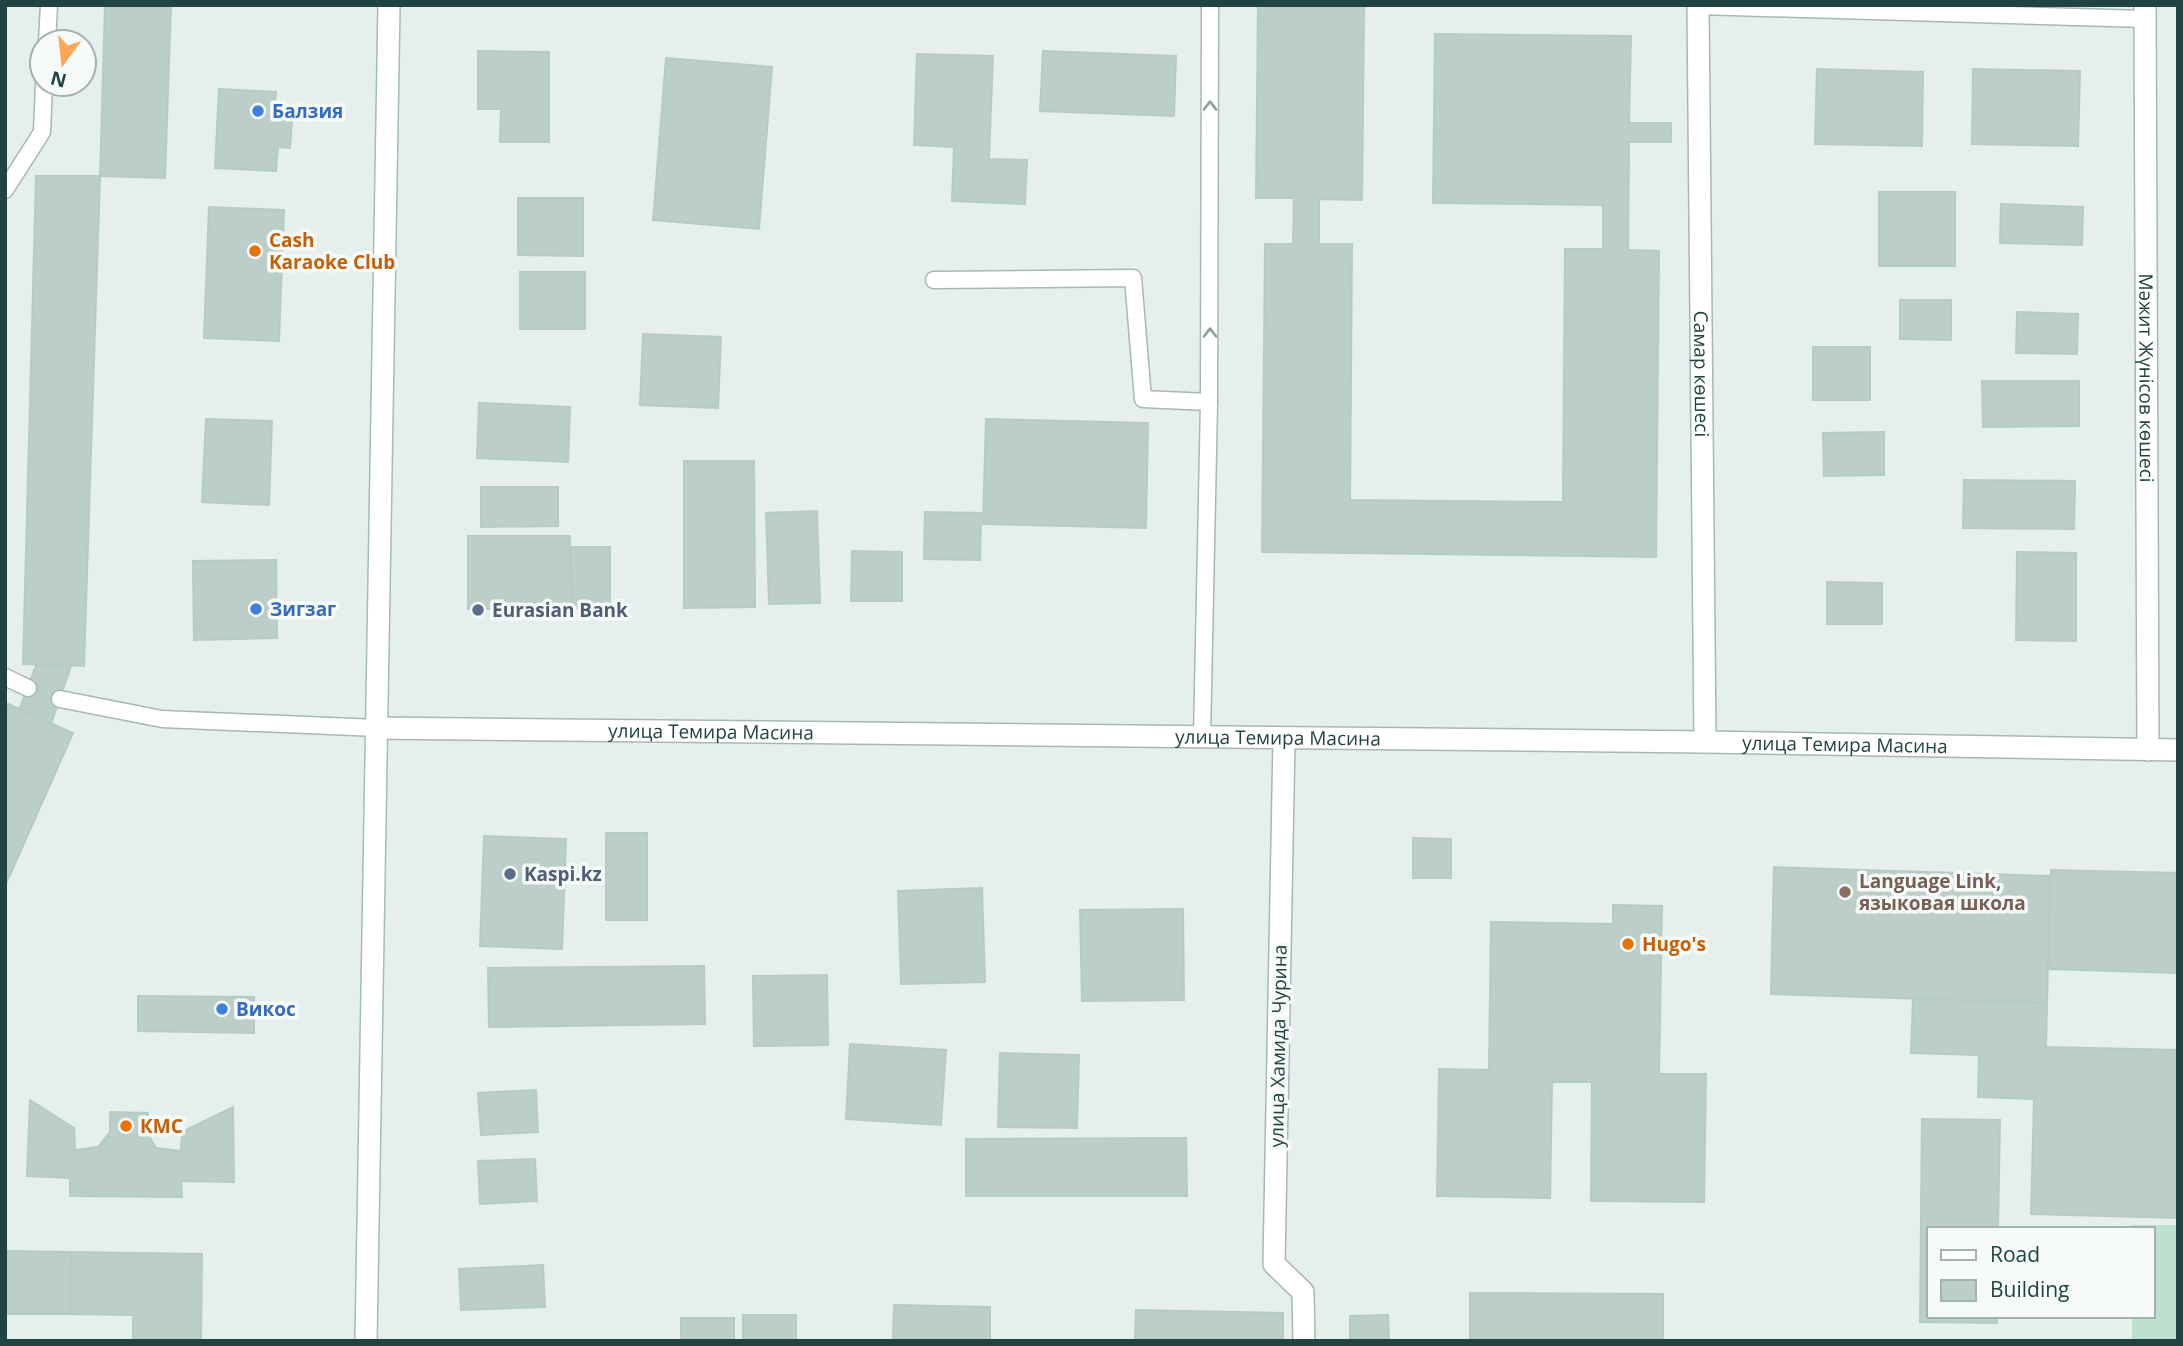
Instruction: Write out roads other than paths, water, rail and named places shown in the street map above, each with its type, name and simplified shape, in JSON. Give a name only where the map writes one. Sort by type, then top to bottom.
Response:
[{"type":"street","points":[[366,1341],[389,5]]},
{"type":"street","name":"Самар көшесі","points":[[1698,6],[1705,742]]},
{"type":"street","name":"Мәжит Жүнісов көшесі","points":[[2145,12],[2148,750]]},
{"type":"street","name":"улица Темира Масина","points":[[377,728],[1705,742],[2178,750]]},
{"type":"street","name":"улица Хамида Чурина","points":[[1284,739],[1274,1264],[1303,1292],[1304,1341]]},
{"type":"lane","points":[[48,28],[49,5]]},
{"type":"lane","points":[[1202,738],[1209,402],[1210,5]]},
{"type":"lane","points":[[1698,6],[2145,12]]},
{"type":"lane","points":[[5,190],[42,132],[43,98]]},
{"type":"lane","points":[[934,280],[1133,278],[1143,399],[1209,402]]},
{"type":"lane","points":[[5,677],[28,688]]},
{"type":"lane","points":[[60,699],[162,719],[377,728]]},
{"type":"place","name":"Балзия","points":[[258,111]]},
{"type":"place","name":"Cash Karaoke Club","points":[[255,251]]},
{"type":"place","name":"Зигзаг","points":[[256,609]]},
{"type":"place","name":"Eurasian Bank","points":[[478,610]]},
{"type":"place","name":"Kaspi.kz","points":[[510,874]]},
{"type":"place","name":"Language Link, языковая школа","points":[[1845,892]]},
{"type":"place","name":"Hugo's","points":[[1628,944]]},
{"type":"place","name":"Викос","points":[[222,1009]]},
{"type":"place","name":"КМС","points":[[126,1126]]}]
